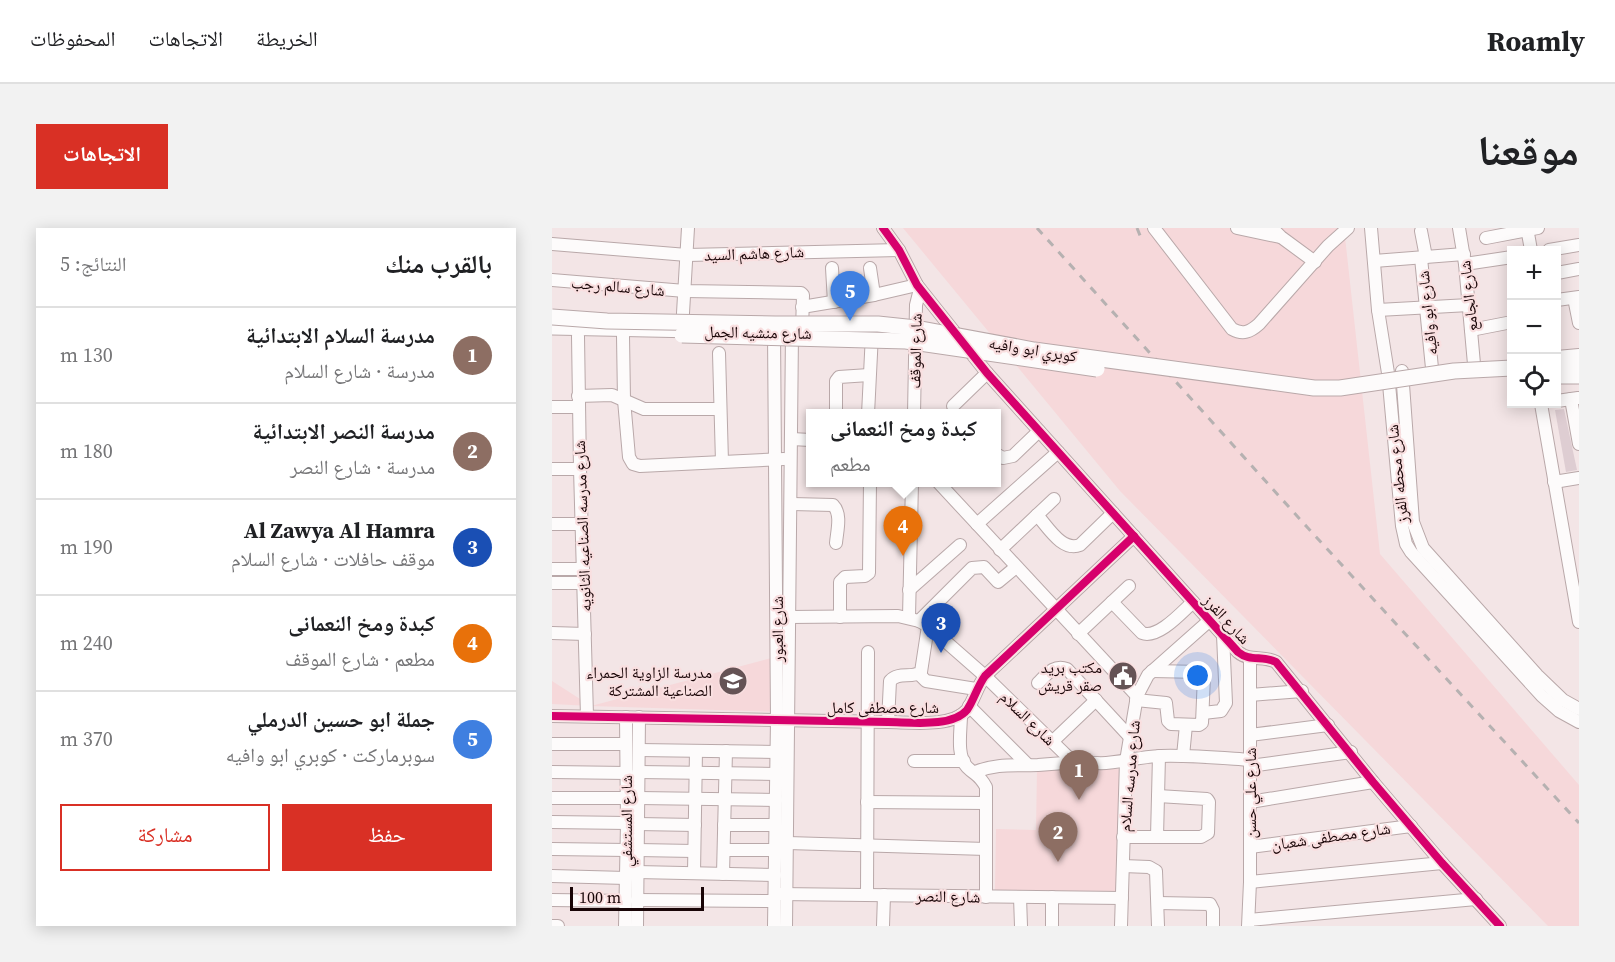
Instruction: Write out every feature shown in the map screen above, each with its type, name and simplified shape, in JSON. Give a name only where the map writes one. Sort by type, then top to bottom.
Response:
[{"type":"main road","name":"كوبري ابو وافيه","points":[[552,317],[679,322],[878,324],[915,328],[1034,350],[1314,388],[1340,388],[1454,370],[1507,368]]},
{"type":"main road","name":"شارع منشيه الجمل","points":[[552,327],[682,333],[872,333],[963,342]]},
{"type":"main road","name":"شارع منشيه الجمل","points":[[552,336],[682,333]]},
{"type":"main road","name":"كوبري ابو وافيه","points":[[682,333],[906,340],[1046,363],[1305,396],[1356,396],[1454,380],[1507,378]]},
{"type":"main road","points":[[1561,366],[1579,365]]},
{"type":"main road","points":[[1561,376],[1579,376]]},
{"type":"street","points":[[682,333],[688,228]]},
{"type":"street","name":"شارع الفرز","points":[[883,228],[899,250],[919,287],[987,374],[1238,652],[1250,659],[1268,659],[1276,662],[1302,691],[1373,782],[1442,863],[1500,926]]},
{"type":"street","points":[[1237,228],[1276,233],[1315,262]]},
{"type":"street","points":[[1158,229],[1232,329],[1244,333],[1259,324],[1348,228]]},
{"type":"street","name":"شارع محطه الفرز","points":[[1371,228],[1378,310],[1404,488],[1423,548],[1542,696],[1559,711],[1579,722]]},
{"type":"street","name":"شارع الجامع","points":[[1459,228],[1474,364]]},
{"type":"street","points":[[1486,238],[1531,229],[1531,246]]},
{"type":"street","name":"شارع ابو وافيه","points":[[1421,231],[1432,368]]},
{"type":"street","name":"شارع هاشم السيد","points":[[552,244],[687,255],[899,250]]},
{"type":"street","points":[[1561,248],[1579,245]]},
{"type":"street","points":[[1374,261],[1507,257]]},
{"type":"street","points":[[832,268],[834,302]]},
{"type":"street","points":[[870,268],[874,295]]},
{"type":"street","points":[[1561,272],[1579,269]]},
{"type":"street","name":"شارع سالم رجب","points":[[552,280],[685,291],[801,293],[802,307]]},
{"type":"street","points":[[802,307],[919,287]]},
{"type":"street","name":"شارع الموقف","points":[[914,409],[916,305],[919,287]]},
{"type":"street","points":[[1561,299],[1577,297],[1579,323]]},
{"type":"street","points":[[1378,310],[1469,305]]},
{"type":"street","name":"شارع العبور","points":[[774,926],[788,843],[792,440],[797,333],[802,307]]},
{"type":"street","points":[[1471,330],[1507,323]]},
{"type":"street","name":"شارع العبور","points":[[774,333],[777,720],[775,875],[786,926]]},
{"type":"street","points":[[868,409],[872,333]]},
{"type":"street","name":"شارع مدرسه الصناعيه الثانويه","points":[[578,336],[587,716]]},
{"type":"street","points":[[623,336],[624,400],[629,457],[633,464],[640,466],[792,459]]},
{"type":"street","points":[[719,354],[722,462]]},
{"type":"street","points":[[1561,357],[1579,355]]},
{"type":"street","points":[[1388,373],[1507,361]]},
{"type":"street","name":"شارع محطه الفرز","points":[[1402,371],[1404,488]]},
{"type":"street","points":[[953,406],[987,374]]},
{"type":"street","points":[[836,409],[836,381],[839,377],[869,375]]},
{"type":"street","points":[[552,407],[612,395],[644,409],[720,409]]},
{"type":"street","points":[[1575,398],[1579,444]]},
{"type":"street","points":[[1542,408],[1579,622]]},
{"type":"street","points":[[1001,457],[1013,456],[1039,431]]},
{"type":"street","points":[[792,440],[806,440]]},
{"type":"street","points":[[977,524],[1058,452]]},
{"type":"street","points":[[552,469],[580,469]]},
{"type":"street","points":[[1554,482],[1579,478]]},
{"type":"street","points":[[840,617],[840,582],[845,577],[865,576],[869,573],[870,487]]},
{"type":"street","points":[[912,487],[909,590],[919,621],[922,670],[919,674]]},
{"type":"street","points":[[942,487],[1136,698],[1164,702],[1167,705],[1169,723],[1201,724],[1202,672],[1152,671]]},
{"type":"street","points":[[1000,550],[1054,500]]},
{"type":"street","points":[[792,504],[833,505],[838,515],[836,543]]},
{"type":"street","points":[[1037,515],[1065,545],[1075,547],[1080,545],[1113,513]]},
{"type":"street","points":[[552,524],[581,524]]},
{"type":"street","points":[[986,897],[986,788],[982,779],[967,767],[961,752],[965,711],[985,676],[1134,536]]},
{"type":"street","points":[[909,590],[960,545]]},
{"type":"street","points":[[790,617],[919,621],[972,568],[984,567],[998,582],[1016,567]]},
{"type":"street","points":[[552,569],[583,569]]},
{"type":"street","points":[[552,583],[583,583]]},
{"type":"street","points":[[1078,634],[1129,586]]},
{"type":"street","points":[[1113,602],[1142,633],[1147,635],[1157,633],[1193,602]]},
{"type":"street","name":"شارع مدرسه السلام","points":[[1121,926],[1126,762],[1136,698],[1143,681],[1152,671],[1210,620]]},
{"type":"street","name":"شارع السلام","points":[[919,621],[985,676],[1068,757],[1082,762]]},
{"type":"street","name":"شارع محطه الفرز","points":[[1490,631],[1554,692],[1579,709]]},
{"type":"street","points":[[552,633],[585,634]]},
{"type":"street","points":[[1203,713],[1221,711],[1226,703],[1223,635]]},
{"type":"street","points":[[867,895],[868,652]]},
{"type":"street","name":"شارع علي حسن","points":[[1249,923],[1250,659]]},
{"type":"street","points":[[1038,683],[1054,668],[1061,666],[1067,669],[1129,736]]},
{"type":"street","points":[[888,722],[890,681],[898,675],[919,674],[926,681],[976,689]]},
{"type":"street","points":[[1250,695],[1302,691]]},
{"type":"street","points":[[1052,741],[1096,700]]},
{"type":"street","points":[[965,711],[1028,765]]},
{"type":"street","name":"شارع مصطفى كامل","points":[[552,716],[940,722],[965,711]]},
{"type":"street","name":"شارع المستشفي","points":[[626,717],[626,744],[633,773],[632,900],[637,926]]},
{"type":"street","name":"شارع المستشفي","points":[[633,773],[639,750],[639,717]]},
{"type":"street","points":[[1183,756],[1186,725]]},
{"type":"street","points":[[1250,735],[1328,726]]},
{"type":"street","points":[[552,744],[626,744]]},
{"type":"street","points":[[639,750],[777,752]]},
{"type":"street","points":[[694,873],[696,751]]},
{"type":"street","points":[[723,874],[726,751]]},
{"type":"street","points":[[975,772],[1003,764],[1082,762],[1096,764],[1159,756],[1183,756],[1250,763],[1351,753]]},
{"type":"street","points":[[1157,837],[1159,756]]},
{"type":"street","points":[[914,761],[964,761]]},
{"type":"street","points":[[552,772],[776,774]]},
{"type":"street","points":[[1250,802],[1373,782]]},
{"type":"street","points":[[1124,837],[1206,836],[1209,829],[1207,799],[1158,796]]},
{"type":"street","points":[[552,798],[776,800]]},
{"type":"street","points":[[867,802],[986,803]]},
{"type":"street","points":[[552,822],[694,825]]},
{"type":"street","points":[[724,825],[775,825]]},
{"type":"street","name":"شارع مصطفى شعبان","points":[[1250,847],[1412,826]]},
{"type":"street","points":[[788,843],[986,849]]},
{"type":"street","points":[[552,849],[694,851]]},
{"type":"street","points":[[724,850],[775,850]]},
{"type":"street","points":[[1250,882],[1442,863]]},
{"type":"street","points":[[1123,866],[1149,867],[1156,871],[1158,926]]},
{"type":"street","points":[[552,876],[694,873],[775,875]]},
{"type":"street","name":"شارع النصر","points":[[552,900],[867,895],[1122,898]]},
{"type":"street","points":[[883,926],[884,896]]},
{"type":"street","points":[[1020,897],[1021,926]]},
{"type":"street","points":[[1052,897],[1052,926]]},
{"type":"street","points":[[1249,923],[1476,899]]},
{"type":"street","name":"شارع المستشفي","points":[[626,926],[632,900]]},
{"type":"street","points":[[1158,903],[1210,904],[1214,910],[1213,926]]},
{"type":"street","points":[[552,926],[558,926]]},
{"type":"shaded area","points":[[903,228],[1344,228],[1380,554],[1579,785],[1579,926],[1548,926],[1120,491]]},
{"type":"shaded area","name":"مدرسة الزاوية الحمراء الصناعية المشتركة","points":[[779,656],[781,712],[591,706]]},
{"type":"shaded area","points":[[552,681],[591,706],[552,704]]},
{"type":"shaded area","points":[[1037,768],[1123,769],[1119,895],[995,891],[996,829],[1036,830]]},
{"type":"building","points":[[1564,409],[1577,470],[1566,472],[1555,410]]},
{"type":"railway","points":[[1037,228],[1579,823]]},
{"type":"railway","points":[[1137,228],[1141,238]]},
{"type":"cycle path","points":[[883,228],[899,250],[917,285],[987,373],[1238,652],[1247,657],[1276,662],[1373,782],[1442,863],[1500,926]]},
{"type":"cycle path","points":[[552,716],[918,723],[951,719],[967,710],[985,676],[1134,536]]},
{"type":"place","name":"جملة ابو حسين الدرملي","points":[[850,321]]},
{"type":"place","name":"كبدة ومخ النعمانى","points":[[903,556]]},
{"type":"place","name":"Al Zawya Al Hamra","points":[[941,653]]},
{"type":"place","name":"مكتب بريد صقر قريش","points":[[1123,676]]},
{"type":"place","name":"مدرسة الزاوية الحمراء الصناعية المشتركة","points":[[733,681]]},
{"type":"place","name":"مدرسة السلام الابتدائية","points":[[1079,800]]},
{"type":"place","name":"مدرسة النصر الابتدائية","points":[[1058,862]]}]
